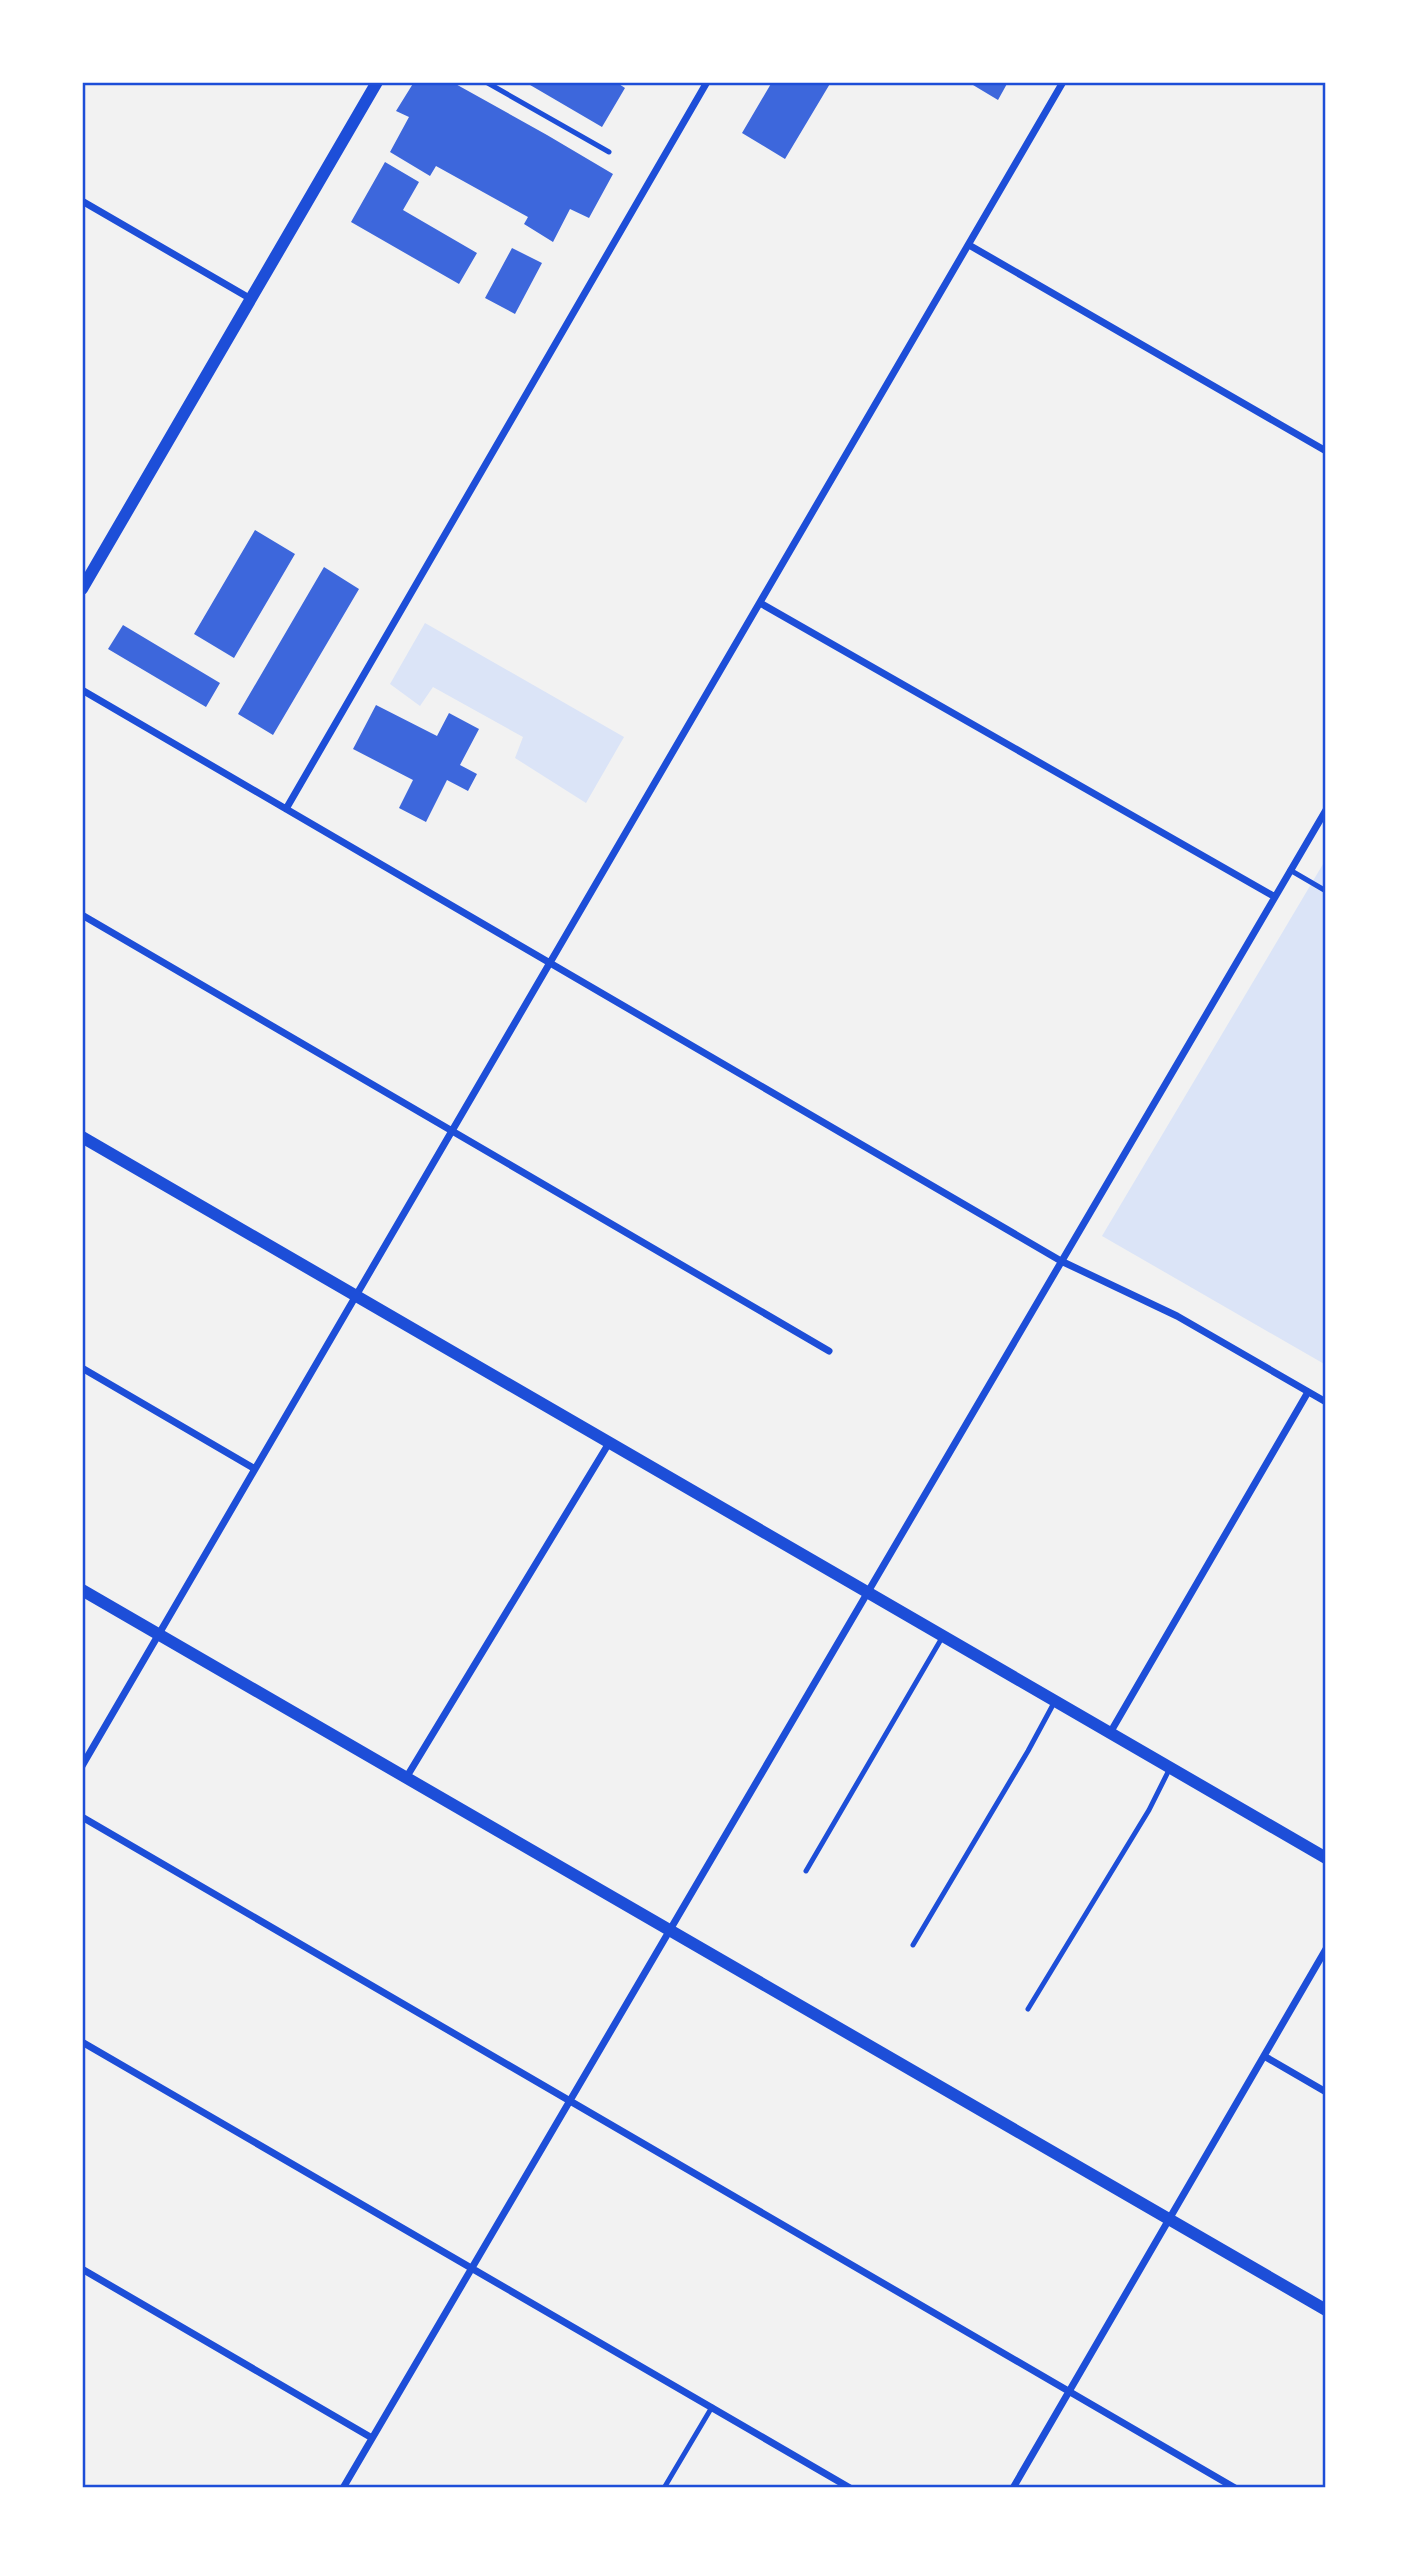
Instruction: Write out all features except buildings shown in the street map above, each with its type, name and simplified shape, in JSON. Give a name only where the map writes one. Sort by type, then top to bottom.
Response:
[{"type":"street","points":[[82,589],[377,82]]},
{"type":"street","points":[[286,809],[707,82]]},
{"type":"street","points":[[82,1766],[1063,82]]},
{"type":"street","points":[[82,201],[251,299]]},
{"type":"street","points":[[969,245],[1326,451]]},
{"type":"street","points":[[760,603],[1275,897]]},
{"type":"street","points":[[82,690],[1061,1261],[1177,1316],[1326,1402]]},
{"type":"street","points":[[343,2488],[1326,810]]},
{"type":"street","points":[[82,915],[829,1351]]},
{"type":"street","points":[[82,1138],[1326,1858]]},
{"type":"street","points":[[82,1368],[255,1469]]},
{"type":"street","points":[[1110,1733],[1308,1392]]},
{"type":"street","points":[[406,1778],[609,1443]]},
{"type":"street","points":[[82,1590],[1326,2310]]},
{"type":"street","points":[[82,1817],[1235,2488]]},
{"type":"street","points":[[1013,2488],[1326,1949]]},
{"type":"street","points":[[82,2042],[850,2488]]},
{"type":"street","points":[[1264,2056],[1326,2092]]},
{"type":"street","points":[[82,2269],[372,2438]]},
{"type":"lane","points":[[486,82],[610,152]]},
{"type":"lane","points":[[1290,870],[1326,891]]},
{"type":"lane","points":[[806,1871],[943,1636]]},
{"type":"lane","points":[[912,1945],[1055,1701]]},
{"type":"lane","points":[[1028,2009],[1149,1810],[1170,1768]]},
{"type":"lane","points":[[664,2488],[712,2407]]},
{"type":"shaded area","points":[[425,623],[624,737],[586,803],[515,758],[523,737],[433,687],[420,706],[390,684]]},
{"type":"shaded area","points":[[1326,859],[1326,1365],[1102,1236]]}]
